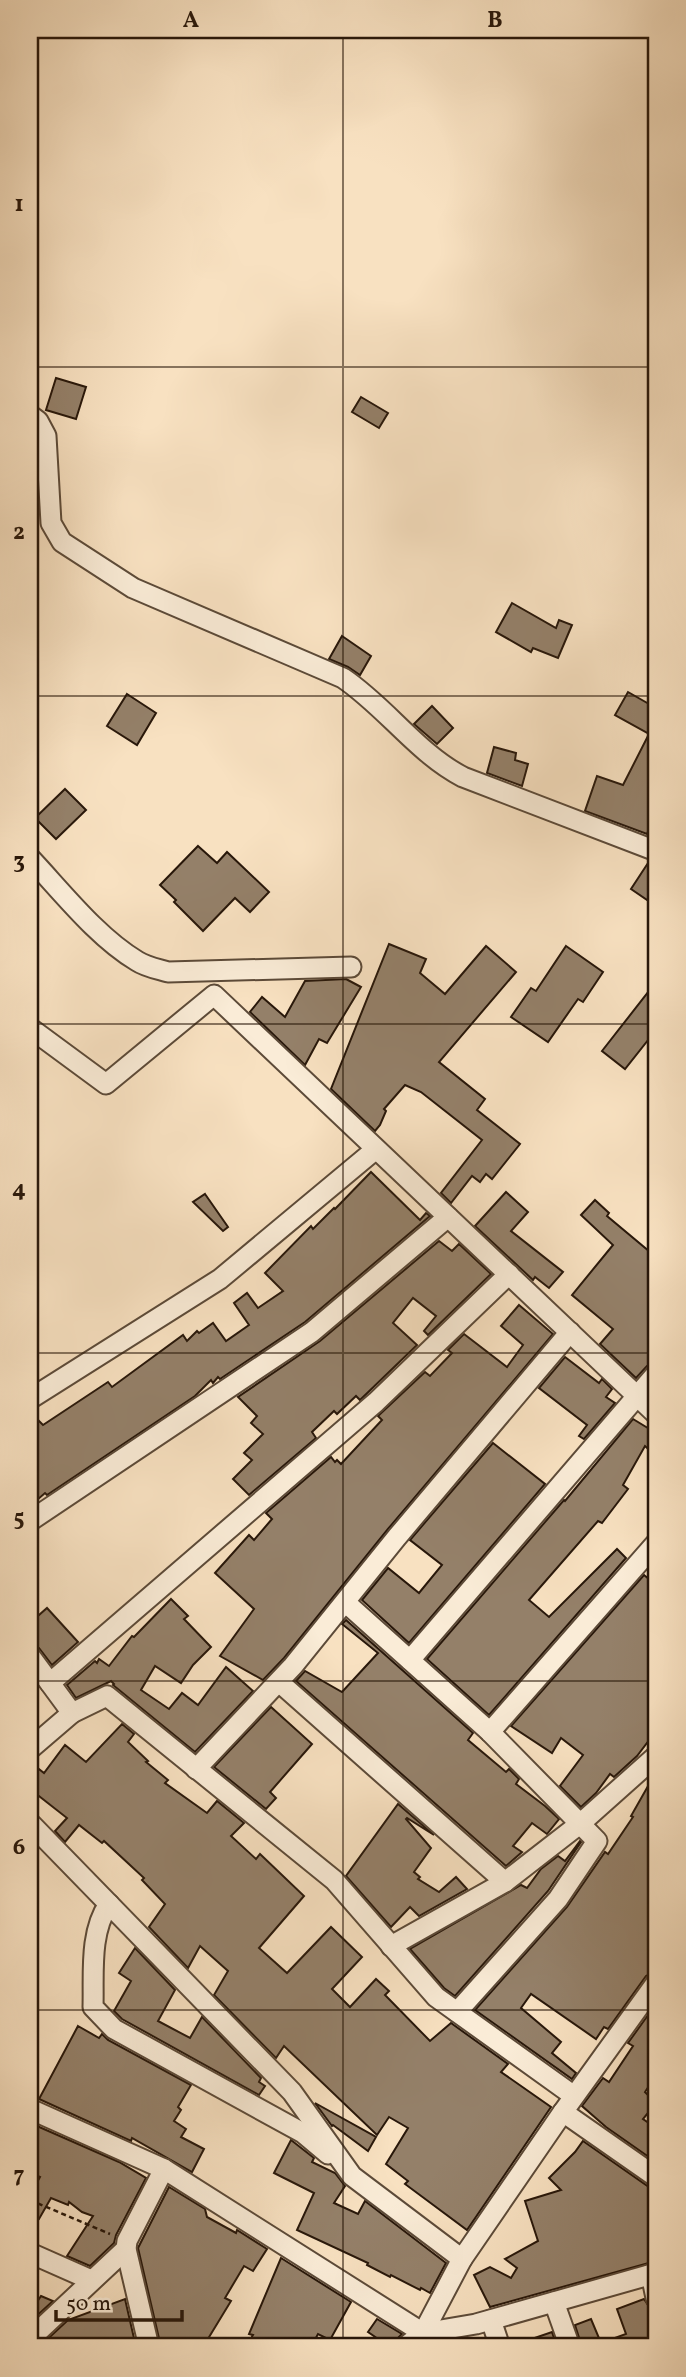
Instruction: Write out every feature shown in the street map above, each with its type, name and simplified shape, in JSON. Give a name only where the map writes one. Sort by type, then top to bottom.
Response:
[{"type":"street","points":[[30,415],[38,421],[46,436],[51,523],[61,542],[133,587],[344,678],[362,690],[445,768],[656,851]]},
{"type":"street","points":[[30,858],[103,934],[137,961],[150,967],[168,972],[351,967]]},
{"type":"street","points":[[30,1028],[106,1084],[214,995],[656,1414]]},
{"type":"street","points":[[30,1399],[220,1279],[376,1149]]},
{"type":"street","points":[[30,1521],[312,1332],[449,1217]]},
{"type":"street","points":[[50,1683],[376,1402],[509,1274]]},
{"type":"street","points":[[196,1769],[279,1682],[405,1527],[570,1332]]},
{"type":"street","points":[[410,1660],[639,1397],[656,1374]]},
{"type":"street","points":[[490,1732],[656,1543]]},
{"type":"street","points":[[345,1602],[490,1732],[597,1841],[558,1899],[457,2012]]},
{"type":"street","points":[[30,1656],[72,1713]]},
{"type":"street","points":[[279,1682],[505,1882]]},
{"type":"street","points":[[30,1749],[72,1713],[107,1696],[334,1880],[436,1997],[656,2177]]},
{"type":"street","points":[[391,1946],[505,1882],[581,1823],[656,1756]]},
{"type":"street","points":[[30,1823],[292,2092],[352,2176]]},
{"type":"street","points":[[108,1904],[97,1932],[93,2007],[114,2029],[303,2133],[352,2176],[462,2259]]},
{"type":"street","points":[[405,2347],[423,2333],[462,2259],[656,1983]]},
{"type":"street","points":[[30,2109],[164,2169],[423,2333],[491,2320],[653,2274],[656,2298]]},
{"type":"street","points":[[30,2339],[126,2245],[164,2169]]},
{"type":"street","points":[[126,2245],[149,2347]]},
{"type":"street","points":[[30,2253],[91,2280]]},
{"type":"street","points":[[554,2302],[570,2347]]},
{"type":"street","points":[[491,2320],[500,2347]]},
{"type":"path","points":[[30,2200],[126,2245]]},
{"type":"building","points":[[56,378],[86,387],[76,419],[46,410]]},
{"type":"building","points":[[361,397],[388,413],[379,428],[352,412]]},
{"type":"building","points":[[512,603],[556,628],[559,620],[572,625],[558,658],[533,648],[531,652],[496,632]]},
{"type":"building","points":[[342,636],[371,656],[360,675],[329,659]]},
{"type":"building","points":[[628,692],[656,708],[656,809],[647,834],[585,811],[597,776],[623,785],[649,734],[615,715]]},
{"type":"building","points":[[127,694],[156,713],[137,745],[107,726]]},
{"type":"building","points":[[432,706],[453,728],[437,744],[414,724]]},
{"type":"building","points":[[494,747],[516,753],[515,760],[528,764],[522,786],[487,773]]},
{"type":"building","points":[[65,789],[86,810],[56,839],[35,818]]},
{"type":"building","points":[[198,846],[217,863],[227,852],[269,892],[250,912],[235,898],[203,931],[160,885]]},
{"type":"building","points":[[648,863],[656,868],[656,906],[631,889]]},
{"type":"building","points":[[389,944],[426,959],[420,973],[445,994],[486,946],[516,972],[439,1062],[485,1099],[477,1110],[520,1144],[492,1179],[486,1174],[480,1182],[472,1176],[451,1203],[441,1193],[482,1140],[421,1092],[405,1085],[384,1109],[386,1111],[375,1131],[331,1089]]},
{"type":"building","points":[[566,946],[603,972],[583,1002],[578,999],[548,1042],[511,1017],[531,988],[536,991]]},
{"type":"building","points":[[346,979],[361,987],[327,1043],[319,1039],[305,1065],[250,1012],[262,997],[285,1017],[305,981]]},
{"type":"building","points":[[656,982],[656,1030],[625,1069],[602,1051]]},
{"type":"building","points":[[371,1172],[420,1220],[426,1213],[430,1216],[305,1322],[220,1379],[218,1377],[213,1383],[211,1380],[195,1396],[47,1495],[45,1493],[30,1506],[30,1430],[39,1421],[43,1425],[108,1382],[112,1387],[183,1335],[187,1341],[197,1331],[199,1333],[213,1323],[226,1341],[249,1325],[234,1303],[247,1293],[258,1308],[283,1291],[265,1273],[311,1226],[313,1229]]},
{"type":"building","points":[[506,1192],[528,1212],[511,1231],[563,1272],[549,1288],[535,1277],[533,1280],[475,1226]]},
{"type":"building","points":[[205,1194],[228,1227],[223,1231],[193,1202]]},
{"type":"building","points":[[595,1200],[609,1213],[607,1216],[656,1257],[656,1360],[636,1378],[600,1344],[613,1329],[572,1295],[613,1245],[581,1215]]},
{"type":"building","points":[[439,1241],[452,1251],[459,1244],[491,1274],[428,1335],[424,1331],[436,1316],[413,1298],[393,1323],[417,1345],[360,1400],[356,1396],[337,1414],[334,1411],[312,1432],[316,1438],[249,1495],[233,1479],[252,1460],[244,1453],[263,1434],[251,1423],[257,1416],[238,1397],[320,1341]]},
{"type":"building","points":[[519,1305],[553,1334],[388,1529],[284,1658],[263,1680],[220,1656],[254,1609],[215,1573],[249,1535],[254,1540],[272,1519],[266,1513],[331,1457],[341,1464],[382,1420],[378,1416],[425,1372],[430,1376],[452,1353],[448,1350],[464,1334],[507,1367],[523,1345],[501,1326]]},
{"type":"building","points":[[565,1357],[599,1383],[602,1379],[612,1389],[606,1397],[615,1403],[584,1439],[579,1436],[587,1425],[539,1388]]},
{"type":"building","points":[[633,1419],[656,1433],[656,1456],[645,1446],[623,1485],[628,1489],[602,1523],[598,1521],[529,1600],[549,1617],[617,1549],[626,1558],[489,1715],[427,1659]]},
{"type":"building","points":[[493,1443],[545,1484],[409,1643],[362,1600],[388,1568],[419,1593],[442,1565],[410,1540]]},
{"type":"building","points":[[644,1575],[650,1580],[656,1575],[656,1731],[637,1756],[614,1777],[610,1774],[581,1807],[560,1786],[583,1755],[561,1738],[552,1753],[511,1726]]},
{"type":"building","points":[[171,1599],[188,1616],[184,1619],[211,1647],[193,1665],[181,1683],[155,1666],[141,1690],[169,1709],[182,1693],[198,1705],[226,1667],[253,1691],[195,1752],[111,1681],[76,1698],[67,1685],[99,1659],[109,1666],[132,1636],[134,1637]]},
{"type":"building","points":[[47,1608],[78,1642],[52,1665],[39,1648],[30,1644],[30,1623]]},
{"type":"building","points":[[346,1620],[473,1733],[468,1740],[506,1772],[509,1769],[519,1779],[516,1784],[559,1819],[547,1834],[532,1823],[513,1846],[522,1852],[506,1866],[296,1681],[305,1671],[342,1692],[378,1653],[342,1624]]},
{"type":"building","points":[[271,1707],[312,1744],[270,1792],[276,1798],[266,1809],[214,1767]]},
{"type":"building","points":[[122,1724],[134,1734],[128,1742],[148,1761],[146,1762],[168,1780],[165,1783],[207,1813],[217,1801],[244,1823],[231,1836],[256,1859],[260,1854],[304,1896],[259,1948],[287,1973],[331,1927],[362,1957],[332,1989],[350,2007],[376,1979],[389,1991],[385,1995],[430,2041],[451,2023],[508,2064],[501,2072],[551,2107],[467,2230],[405,2184],[408,2181],[386,2164],[408,2128],[389,2117],[377,2135],[284,2046],[276,2058],[214,1995],[228,1971],[200,1946],[188,1968],[149,1927],[165,1904],[142,1880],[144,1878],[104,1841],[102,1843],[79,1825],[65,1842],[55,1831],[67,1818],[30,1789],[30,1762],[44,1773],[65,1745],[86,1762]]},
{"type":"building","points":[[656,1772],[656,1971],[646,1976],[608,2029],[604,2027],[596,2039],[531,1994],[521,2008],[561,2042],[552,2053],[576,2073],[572,2079],[475,2010],[567,1907],[605,1852],[608,1854],[633,1817],[631,1816]]},
{"type":"building","points":[[398,1804],[434,1835],[406,1819],[431,1848],[414,1872],[420,1877],[418,1879],[439,1892],[456,1877],[467,1889],[419,1916],[410,1907],[391,1927],[346,1876]]},
{"type":"building","points":[[580,1841],[548,1891],[455,1996],[444,1988],[410,1949],[521,1885],[527,1888],[541,1869],[558,1856],[565,1861]]},
{"type":"building","points":[[135,1948],[175,1990],[158,2021],[190,2038],[202,2017],[261,2078],[259,2082],[265,2086],[259,2095],[122,2019],[114,2011],[131,1981],[119,1973]]},
{"type":"building","points":[[656,2004],[656,2075],[645,2092],[656,2103],[643,2119],[656,2128],[656,2162],[606,2127],[582,2106],[603,2078],[609,2082],[633,2046],[628,2043]]},
{"type":"building","points":[[78,2026],[99,2038],[102,2034],[108,2040],[191,2085],[178,2107],[181,2110],[174,2121],[186,2129],[181,2137],[204,2149],[192,2172],[132,2138],[131,2141],[39,2099]]},
{"type":"building","points":[[315,2103],[376,2137],[368,2151],[332,2126]]},
{"type":"building","points":[[37,2126],[119,2162],[146,2178],[114,2243],[90,2266],[67,2256],[93,2216],[69,2202],[68,2205],[51,2198],[39,2219],[30,2214],[30,2195],[40,2177],[31,2173],[35,2166],[30,2162],[30,2137]]},
{"type":"building","points":[[291,2140],[314,2158],[312,2162],[335,2173],[345,2186],[334,2203],[358,2214],[365,2201],[446,2263],[430,2293],[391,2275],[390,2277],[367,2265],[368,2263],[297,2230],[314,2193],[274,2173]]},
{"type":"building","points":[[583,2141],[649,2187],[656,2189],[656,2261],[490,2307],[474,2275],[490,2267],[511,2278],[517,2268],[505,2259],[538,2241],[525,2201],[561,2190],[549,2178]]},
{"type":"building","points":[[169,2187],[205,2209],[207,2217],[236,2233],[237,2230],[267,2249],[253,2271],[244,2266],[225,2298],[231,2301],[203,2347],[161,2347],[138,2248]]},
{"type":"building","points":[[281,2258],[351,2302],[330,2340],[318,2334],[311,2347],[246,2347],[253,2335],[249,2334]]},
{"type":"building","points":[[41,2296],[53,2301],[30,2322],[30,2298],[37,2302]]},
{"type":"building","points":[[125,2299],[136,2347],[39,2347],[68,2320]]},
{"type":"building","points":[[644,2299],[656,2325],[656,2345],[582,2347],[575,2325],[591,2319],[601,2343],[626,2334],[617,2309]]},
{"type":"building","points":[[377,2319],[402,2334],[393,2347],[368,2332]]},
{"type":"building","points":[[552,2332],[557,2347],[514,2347],[514,2345]]}]
